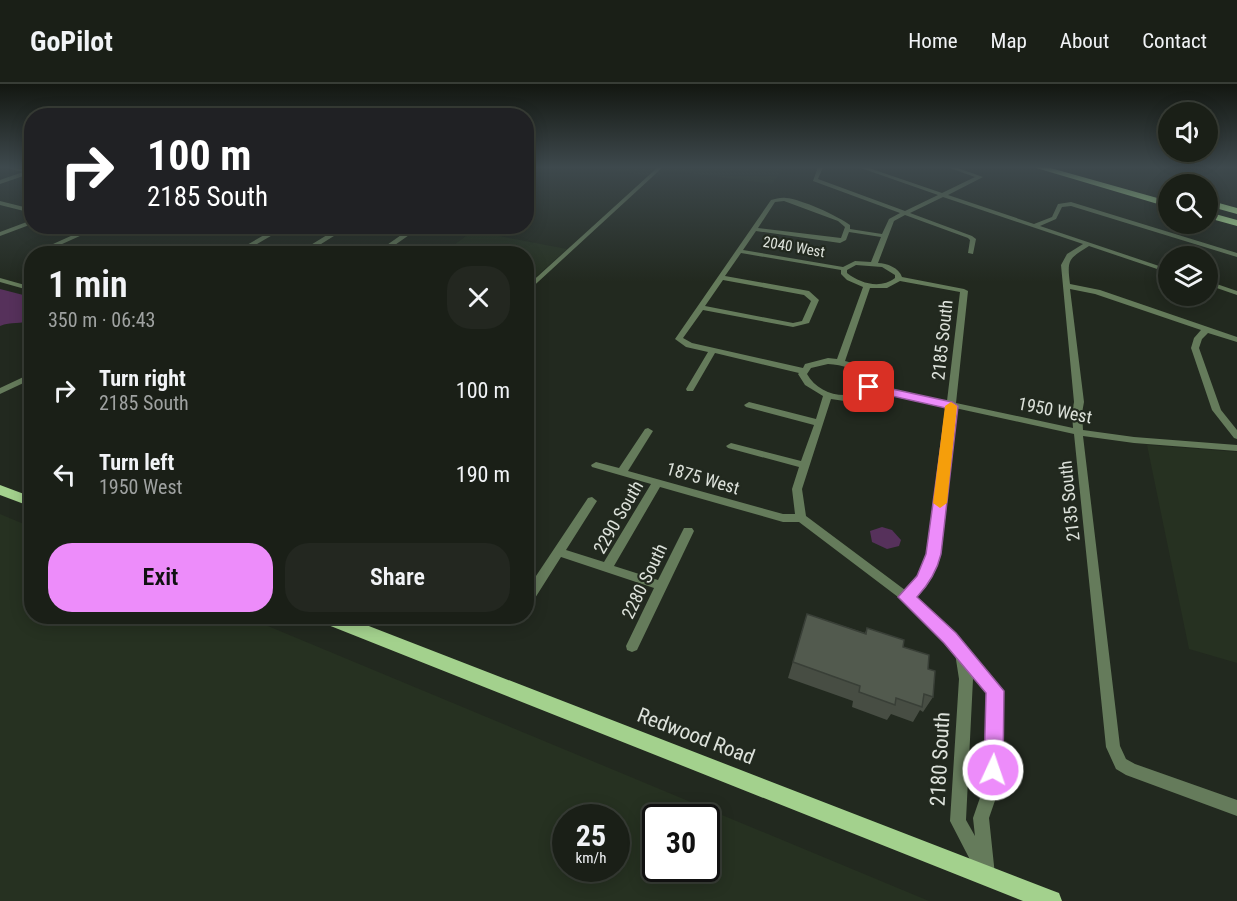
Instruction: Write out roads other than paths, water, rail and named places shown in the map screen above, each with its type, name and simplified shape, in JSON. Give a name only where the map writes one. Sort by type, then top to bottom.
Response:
[{"type":"highway","points":[[1218,206],[1237,211]]},
{"type":"highway","points":[[1218,218],[1237,223]]},
{"type":"main road","points":[[0,490],[24,499]]},
{"type":"main road","name":"Redwood Road","points":[[344,624],[1051,901]]},
{"type":"street","points":[[9,205],[24,209]]},
{"type":"street","points":[[534,284],[619,205]]},
{"type":"street","points":[[770,205],[681,335],[680,340],[686,344],[803,371],[817,362],[840,362],[860,369],[866,375],[869,387],[864,393],[854,397],[828,396],[807,385],[803,378],[803,371]]},
{"type":"street","points":[[801,205],[847,227],[884,236]]},
{"type":"street","points":[[883,205],[970,237],[973,239],[971,253]]},
{"type":"street","points":[[874,263],[891,220],[921,205]]},
{"type":"street","points":[[974,205],[1158,267]]},
{"type":"street","points":[[1036,225],[1054,218],[1057,208],[1063,205]]},
{"type":"street","points":[[1070,205],[1237,255]]},
{"type":"street","points":[[0,234],[24,225]]},
{"type":"street","points":[[754,228],[840,241],[844,238],[847,227]]},
{"type":"street","points":[[54,246],[81,234]]},
{"type":"street","points":[[249,246],[270,234]]},
{"type":"street","points":[[313,246],[333,234]]},
{"type":"street","points":[[389,246],[407,234]]},
{"type":"street","name":"2135 South","points":[[1088,244],[1065,260],[1079,402],[1077,413],[1112,738],[1121,764],[1143,775],[1237,808]]},
{"type":"street","name":"2040 West","points":[[739,251],[844,269]]},
{"type":"street","points":[[855,263],[874,263],[892,269],[898,274],[899,279],[888,286],[867,285],[844,274],[844,269],[855,263]]},
{"type":"street","points":[[700,307],[793,326],[805,323],[815,300],[813,297],[720,277]]},
{"type":"street","name":"2185 South","points":[[899,279],[964,291],[934,554],[923,581],[906,597]]},
{"type":"street","points":[[0,280],[24,287]]},
{"type":"street","points":[[840,362],[867,285]]},
{"type":"street","points":[[1067,286],[1097,292],[1237,340]]},
{"type":"street","points":[[1218,286],[1237,293]]},
{"type":"street","points":[[1207,329],[1198,338],[1195,348],[1217,410],[1237,436]]},
{"type":"street","points":[[690,389],[713,350]]},
{"type":"street","points":[[0,384],[24,372]]},
{"type":"street","points":[[0,391],[24,379]]},
{"type":"street","name":"1950 West","points":[[869,387],[1079,432],[1134,441],[1237,448]]},
{"type":"street","points":[[828,396],[797,489],[801,518],[906,597],[950,638],[983,674],[995,691],[995,753],[992,786],[981,818],[987,875]]},
{"type":"street","points":[[749,405],[819,423]]},
{"type":"street","points":[[622,472],[648,430]]},
{"type":"street","points":[[731,446],[805,465]]},
{"type":"street","name":"1875 West","points":[[596,465],[783,518],[801,518]]},
{"type":"street","name":"2290 South","points":[[607,568],[657,482]]},
{"type":"street","points":[[534,590],[591,501]]},
{"type":"street","name":"2280 South","points":[[632,646],[688,531]]},
{"type":"street","points":[[559,552],[662,586]]},
{"type":"street","name":"2180 South","points":[[961,652],[966,679],[958,821],[987,875]]}]
